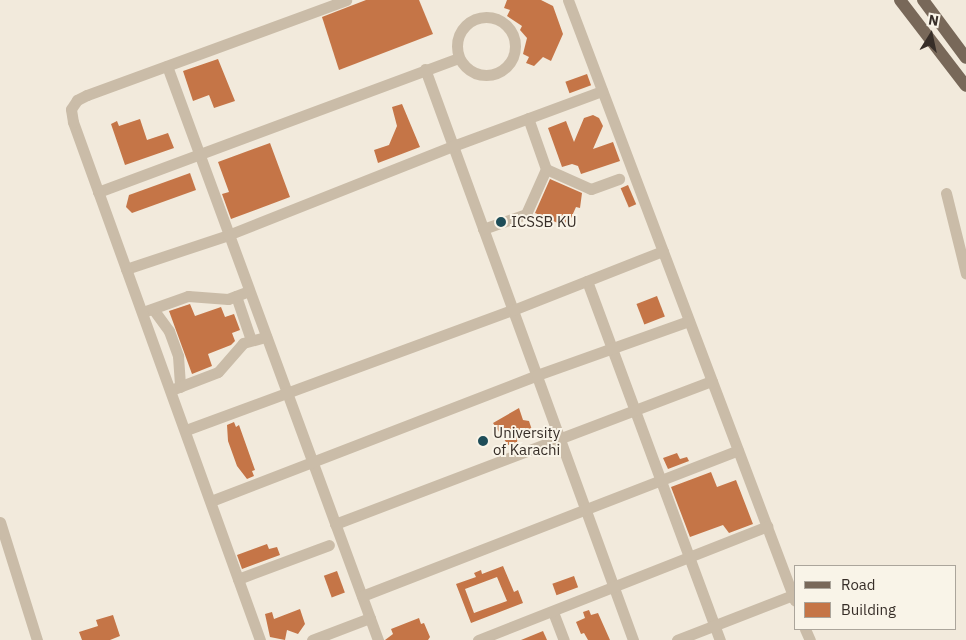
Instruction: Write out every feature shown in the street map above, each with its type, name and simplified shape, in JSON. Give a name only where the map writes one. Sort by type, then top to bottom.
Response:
[{"type":"main road","points":[[900,0],[966,86]]},
{"type":"main road","points":[[923,0],[966,58]]},
{"type":"street","points":[[260,640],[186,430],[176,389],[148,311],[126,269],[72,122],[74,104],[87,95],[346,0]]},
{"type":"street","points":[[568,0],[794,598],[715,624],[677,640]]},
{"type":"street","points":[[476,18],[497,18],[508,27],[514,39],[514,54],[507,66],[495,73],[474,72],[459,58],[456,45],[460,31],[476,18]]},
{"type":"street","points":[[98,192],[425,68],[459,58]]},
{"type":"street","points":[[167,66],[378,640]]},
{"type":"street","points":[[425,68],[633,640]]},
{"type":"street","points":[[126,269],[228,235],[453,146],[602,91]]},
{"type":"street","points":[[483,229],[526,214],[546,169],[528,118]]},
{"type":"street","points":[[546,169],[591,189],[619,179]]},
{"type":"street","points":[[946,193],[965,271]]},
{"type":"street","points":[[186,430],[513,310],[662,251]]},
{"type":"street","points":[[587,281],[637,410],[720,640]]},
{"type":"street","points":[[148,311],[188,296],[228,299],[249,290]]},
{"type":"street","points":[[236,296],[250,340]]},
{"type":"street","points":[[148,311],[169,331],[178,356],[176,389]]},
{"type":"street","points":[[211,501],[537,375],[689,321]]},
{"type":"street","points":[[176,389],[218,372],[243,343],[266,337]]},
{"type":"street","points":[[335,524],[712,381]]},
{"type":"street","points":[[362,596],[738,450]]},
{"type":"street","points":[[0,522],[38,640]]},
{"type":"street","points":[[478,640],[690,558],[766,526]]},
{"type":"street","points":[[238,579],[329,545]]},
{"type":"street","points":[[553,612],[564,640]]},
{"type":"street","points":[[312,640],[370,618]]},
{"type":"building","points":[[366,0],[419,0],[433,34],[339,70],[322,17]]},
{"type":"building","points":[[507,0],[541,0],[553,6],[563,34],[551,61],[543,57],[534,66],[526,63],[529,57],[523,54],[527,38],[520,30],[522,26],[507,16],[510,10],[504,8]]},
{"type":"building","points":[[218,59],[235,101],[214,108],[209,95],[193,101],[183,71]]},
{"type":"building","points":[[587,74],[591,85],[569,93],[565,82]]},
{"type":"building","points":[[402,104],[420,147],[378,163],[374,150],[389,145],[397,126],[392,107]]},
{"type":"building","points":[[593,115],[599,118],[603,126],[593,149],[613,142],[620,161],[581,174],[578,166],[572,164],[562,167],[548,128],[566,121],[574,142],[584,118]]},
{"type":"building","points":[[140,119],[147,140],[168,133],[174,148],[125,165],[111,124],[117,121],[119,126]]},
{"type":"building","points":[[270,143],[290,197],[231,219],[222,194],[229,192],[218,162]]},
{"type":"building","points":[[190,173],[196,190],[132,213],[126,207],[129,195]]},
{"type":"building","points":[[550,179],[582,193],[580,208],[576,207],[567,227],[535,213]]},
{"type":"building","points":[[628,185],[636,204],[629,207],[621,188]]},
{"type":"building","points":[[657,296],[665,317],[644,324],[636,304]]},
{"type":"building","points":[[190,304],[195,316],[221,307],[225,317],[234,314],[240,330],[232,333],[235,341],[231,345],[208,354],[212,366],[192,374],[169,311]]},
{"type":"building","points":[[519,408],[523,420],[529,421],[532,430],[518,436],[517,442],[508,445],[493,423]]},
{"type":"building","points":[[234,422],[236,427],[239,425],[255,470],[252,471],[254,476],[247,479],[237,466],[228,441],[227,425]]},
{"type":"building","points":[[677,453],[680,459],[687,457],[689,461],[668,469],[663,458]]},
{"type":"building","points":[[711,472],[717,487],[736,480],[753,524],[729,533],[723,525],[690,537],[671,487]]},
{"type":"building","points":[[267,544],[269,549],[277,547],[280,555],[242,569],[237,555]]},
{"type":"building","points":[[503,566],[514,592],[518,590],[523,603],[471,623],[456,584],[476,577],[474,573],[481,570],[482,574]],"holes":[[[497,577],[507,601],[474,613],[465,589]]]},
{"type":"building","points":[[337,571],[345,593],[332,597],[324,576]]},
{"type":"building","points":[[574,576],[578,587],[556,595],[552,584]]},
{"type":"building","points":[[300,609],[305,624],[298,634],[287,630],[285,640],[270,637],[265,614],[272,612],[274,619]]},
{"type":"building","points":[[589,610],[591,615],[598,613],[610,640],[588,640],[584,633],[581,634],[576,622],[585,618],[583,612]]},
{"type":"building","points":[[113,615],[120,636],[110,640],[82,640],[79,632],[98,626],[96,620]]},
{"type":"building","points":[[419,618],[421,624],[424,623],[430,637],[428,640],[385,640],[393,634],[391,629]]},
{"type":"building","points":[[543,631],[547,640],[521,640]]},
{"type":"place","name":"ICSSB KU","points":[[501,222]]},
{"type":"place","name":"University of Karachi","points":[[483,441]]}]
